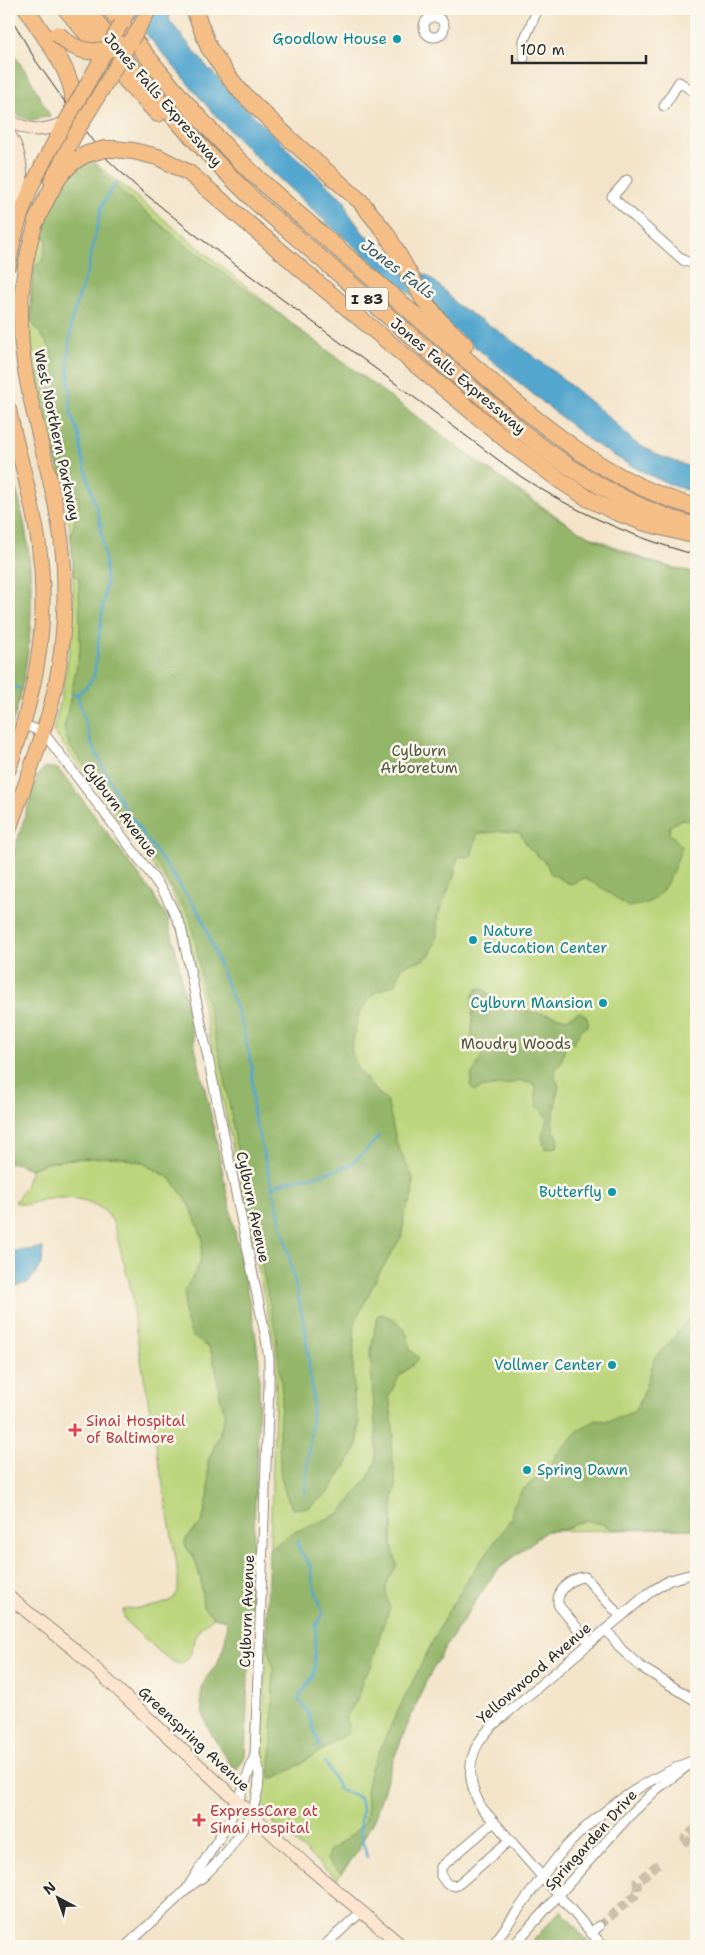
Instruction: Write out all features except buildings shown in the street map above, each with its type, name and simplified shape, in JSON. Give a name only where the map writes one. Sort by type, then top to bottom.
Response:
[{"type":"highway","points":[[27,9],[53,38],[80,50],[91,52],[106,50],[130,42]]},
{"type":"highway","points":[[38,9],[53,38],[69,78],[73,92],[69,116]]},
{"type":"highway","points":[[66,9],[145,101],[227,174]]},
{"type":"highway","name":"Jones Falls Expressway","points":[[87,9],[151,91],[227,174],[285,229],[547,451],[598,485],[623,499],[696,526]]},
{"type":"highway","name":"Jones Falls Expressway","points":[[110,9],[180,97],[240,161],[313,227],[536,418],[579,451],[632,482],[660,495],[696,507]]},
{"type":"highway","points":[[194,9],[209,48],[217,62],[237,87],[292,141],[352,193],[386,233],[418,292],[439,320],[536,418]]},
{"type":"highway","points":[[36,221],[58,178],[85,154],[105,149],[114,149],[158,157],[189,173],[327,291],[507,440],[561,481],[589,499],[616,512],[646,523],[696,536]]},
{"type":"main road","points":[[16,228],[27,194],[130,9]]},
{"type":"main road","name":"West Northern Parkway","points":[[9,830],[43,732],[57,677],[61,648],[64,570],[58,515],[29,393],[22,350],[22,282],[27,250],[49,185],[74,135],[150,9]]},
{"type":"main road","points":[[9,121],[27,129],[48,129],[69,116]]},
{"type":"main road","points":[[9,134],[17,149],[20,160],[20,197],[9,265]]},
{"type":"main road","points":[[9,409],[35,521],[44,595],[37,672],[24,725],[9,769]]},
{"type":"main road","name":"Greenspring Avenue","points":[[9,1597],[75,1650],[250,1813],[402,1946]]},
{"type":"street","points":[[524,58],[524,40],[538,9]]},
{"type":"street","points":[[664,106],[679,82],[696,93]]},
{"type":"street","points":[[627,180],[612,197],[684,260],[688,262],[696,261]]},
{"type":"street","points":[[24,725],[43,732]]},
{"type":"street","name":"Cylburn Avenue","points":[[43,732],[153,876],[166,896],[181,927],[254,1275],[269,1359],[255,1755],[260,1774],[250,1813],[243,1830],[225,1855],[204,1877],[188,1887],[126,1946]]},
{"type":"street","name":"Yellowwood Avenue","points":[[603,1946],[482,1808],[472,1788],[470,1765],[477,1744],[492,1726],[590,1643],[661,1584],[680,1576],[696,1574]]},
{"type":"street","points":[[590,1643],[557,1602],[557,1596],[576,1578],[585,1577],[621,1617]]},
{"type":"street","points":[[606,1630],[621,1649],[641,1667],[696,1701]]},
{"type":"street","name":"Cylburn Avenue","points":[[188,1887],[229,1822],[255,1755]]},
{"type":"street","name":"Springarden Drive","points":[[492,1946],[572,1841],[617,1803],[650,1780],[696,1759]]},
{"type":"street","name":"Springarden Drive","points":[[514,1946],[643,1803],[696,1759]]},
{"type":"street","points":[[494,1822],[441,1867],[441,1876],[447,1884],[455,1886],[460,1883],[510,1840]]},
{"type":"street","points":[[324,1946],[361,1912]]},
{"type":"street","points":[[591,1933],[599,1926]]},
{"type":"green space","points":[[9,47],[28,75],[50,116],[30,121],[9,111]]},
{"type":"green space","name":"Cylburn Arboretum","points":[[91,160],[305,334],[469,456],[578,531],[654,563],[696,573],[696,1529],[546,1531],[495,1572],[448,1643],[425,1683],[393,1760],[375,1817],[355,1855],[337,1879],[275,1825],[260,1806],[276,1378],[275,1349],[185,920],[167,884],[53,731],[64,683],[71,636],[73,565],[65,498],[35,374],[30,335],[30,295],[35,256],[55,193],[66,177]]},
{"type":"green space","points":[[91,161],[127,197],[183,243],[521,494],[569,525],[602,543],[665,566],[696,573],[696,823],[682,819],[670,826],[669,833],[682,846],[677,861],[660,894],[647,903],[628,907],[604,889],[585,878],[570,884],[550,873],[547,864],[528,847],[520,833],[502,831],[477,834],[471,857],[458,857],[454,876],[437,917],[437,938],[430,955],[422,960],[402,966],[396,984],[375,992],[359,1013],[351,1049],[357,1068],[374,1089],[387,1100],[397,1144],[413,1178],[412,1197],[404,1214],[403,1234],[377,1277],[355,1322],[353,1364],[354,1400],[359,1422],[357,1448],[329,1492],[310,1507],[292,1509],[280,1472],[279,1431],[282,1393],[276,1334],[236,1144],[224,1074],[202,983],[190,918],[158,866],[69,745],[64,729],[80,650],[79,578],[74,575],[71,538],[79,501],[56,461],[35,374],[52,368],[51,349],[31,321],[33,268],[42,261],[47,240],[41,233],[56,192],[63,180]]},
{"type":"green space","points":[[9,470],[20,505],[28,544],[31,599],[30,627],[23,683],[9,735]]},
{"type":"green space","points":[[45,767],[58,769],[73,787],[153,894],[168,920],[178,959],[190,1025],[212,1120],[254,1325],[259,1361],[259,1400],[245,1756],[237,1770],[232,1766],[208,1728],[204,1718],[201,1696],[203,1685],[216,1665],[223,1649],[226,1637],[226,1620],[214,1617],[203,1607],[201,1580],[194,1557],[184,1544],[188,1536],[202,1523],[209,1492],[208,1461],[219,1436],[225,1415],[210,1348],[192,1336],[184,1313],[185,1290],[200,1264],[203,1239],[189,1203],[170,1178],[141,1162],[117,1157],[71,1159],[45,1163],[31,1169],[15,1163],[9,1164],[9,868],[37,776]]},
{"type":"green space","name":"Moudry Woods","points":[[483,988],[493,998],[503,1000],[531,1012],[566,1019],[579,1012],[585,1015],[588,1021],[588,1026],[582,1029],[573,1043],[566,1043],[561,1063],[556,1069],[555,1077],[559,1086],[552,1123],[559,1140],[557,1147],[545,1149],[542,1136],[548,1118],[537,1107],[535,1085],[519,1080],[475,1091],[470,1086],[472,1074],[482,1056],[472,1041],[473,994],[477,989]]},
{"type":"green space","points":[[117,1157],[141,1162],[170,1178],[189,1203],[203,1239],[200,1264],[186,1290],[192,1336],[210,1348],[225,1415],[219,1436],[208,1461],[209,1492],[202,1523],[188,1536],[184,1544],[194,1557],[201,1580],[203,1607],[214,1617],[200,1628],[188,1659],[180,1664],[165,1657],[127,1622],[123,1614],[123,1610],[155,1606],[171,1600],[176,1595],[178,1581],[176,1560],[134,1320],[132,1293],[113,1222],[100,1208],[82,1200],[62,1198],[25,1204],[15,1202],[25,1187],[31,1169],[62,1160]]},
{"type":"green space","points":[[381,1314],[393,1319],[402,1327],[408,1337],[410,1350],[419,1358],[400,1375],[389,1396],[394,1435],[391,1444],[396,1486],[393,1497],[392,1545],[397,1565],[390,1577],[386,1590],[390,1608],[371,1667],[363,1677],[358,1698],[345,1718],[349,1728],[347,1734],[286,1773],[271,1779],[269,1771],[272,1746],[273,1668],[266,1636],[269,1549],[294,1532],[341,1513],[369,1476],[376,1462],[370,1357],[377,1316]]},
{"type":"green space","points":[[696,1315],[696,1529],[612,1529],[589,1521],[576,1523],[567,1529],[546,1531],[495,1572],[448,1643],[425,1683],[393,1760],[375,1817],[355,1855],[341,1873],[327,1860],[329,1851],[365,1822],[367,1812],[366,1790],[371,1769],[392,1723],[446,1615],[470,1576],[511,1519],[513,1506],[522,1490],[549,1468],[556,1455],[578,1431],[596,1420],[610,1421],[635,1411],[643,1395],[655,1357],[672,1340],[686,1321]]},
{"type":"green space","points":[[561,1910],[592,1946],[528,1946]]},
{"type":"water","name":"Jones Falls","points":[[125,9],[167,9],[170,14],[169,20],[208,68],[294,155],[345,201],[348,212],[364,234],[414,270],[428,276],[457,305],[497,330],[548,367],[610,418],[634,442],[660,456],[696,469],[696,492],[654,477],[589,440],[391,278],[328,224],[261,162],[213,113]]},
{"type":"water","points":[[43,1248],[42,1264],[29,1283],[9,1287],[9,1252]]},
{"type":"waterway","points":[[72,695],[88,685],[94,676],[106,582],[100,522],[82,456],[79,434],[71,414],[68,356],[72,318],[88,269],[102,205],[116,183]]},
{"type":"waterway","points":[[9,691],[13,688],[19,688]]},
{"type":"waterway","points":[[77,694],[92,745],[122,804],[201,915],[242,1025],[252,1068],[253,1113],[284,1234],[305,1328],[313,1401],[305,1493]]},
{"type":"waterway","points":[[272,1187],[291,1180],[319,1175],[348,1166],[360,1157],[380,1135]]},
{"type":"waterway","points":[[297,1541],[300,1551],[310,1565],[314,1587],[323,1613],[316,1625],[314,1674],[298,1699],[307,1710],[320,1747]]},
{"type":"waterway","points":[[325,1762],[339,1789],[360,1798],[362,1809],[360,1831],[367,1857]]},
{"type":"tunnel","points":[[696,1828],[685,1838],[696,1852]]},
{"type":"tunnel","points":[[599,1926],[638,1893],[637,1882],[659,1863]]},
{"type":"tram line","points":[[9,14],[36,61],[108,160],[137,187],[193,233],[520,476],[605,523],[696,555]]},
{"type":"place","name":"Goodlow House","points":[[397,39]]},
{"type":"place","name":"Nature Education Center","points":[[473,940]]},
{"type":"place","name":"Cylburn Mansion","points":[[603,1003]]},
{"type":"place","name":"Butterfly","points":[[612,1192]]},
{"type":"place","name":"Vollmer Center","points":[[612,1365]]},
{"type":"place","name":"Sinai Hospital of Baltimore","points":[[75,1430]]},
{"type":"place","name":"Spring Dawn","points":[[527,1470]]},
{"type":"place","name":"ExpressCare at Sinai Hospital","points":[[199,1820]]}]
